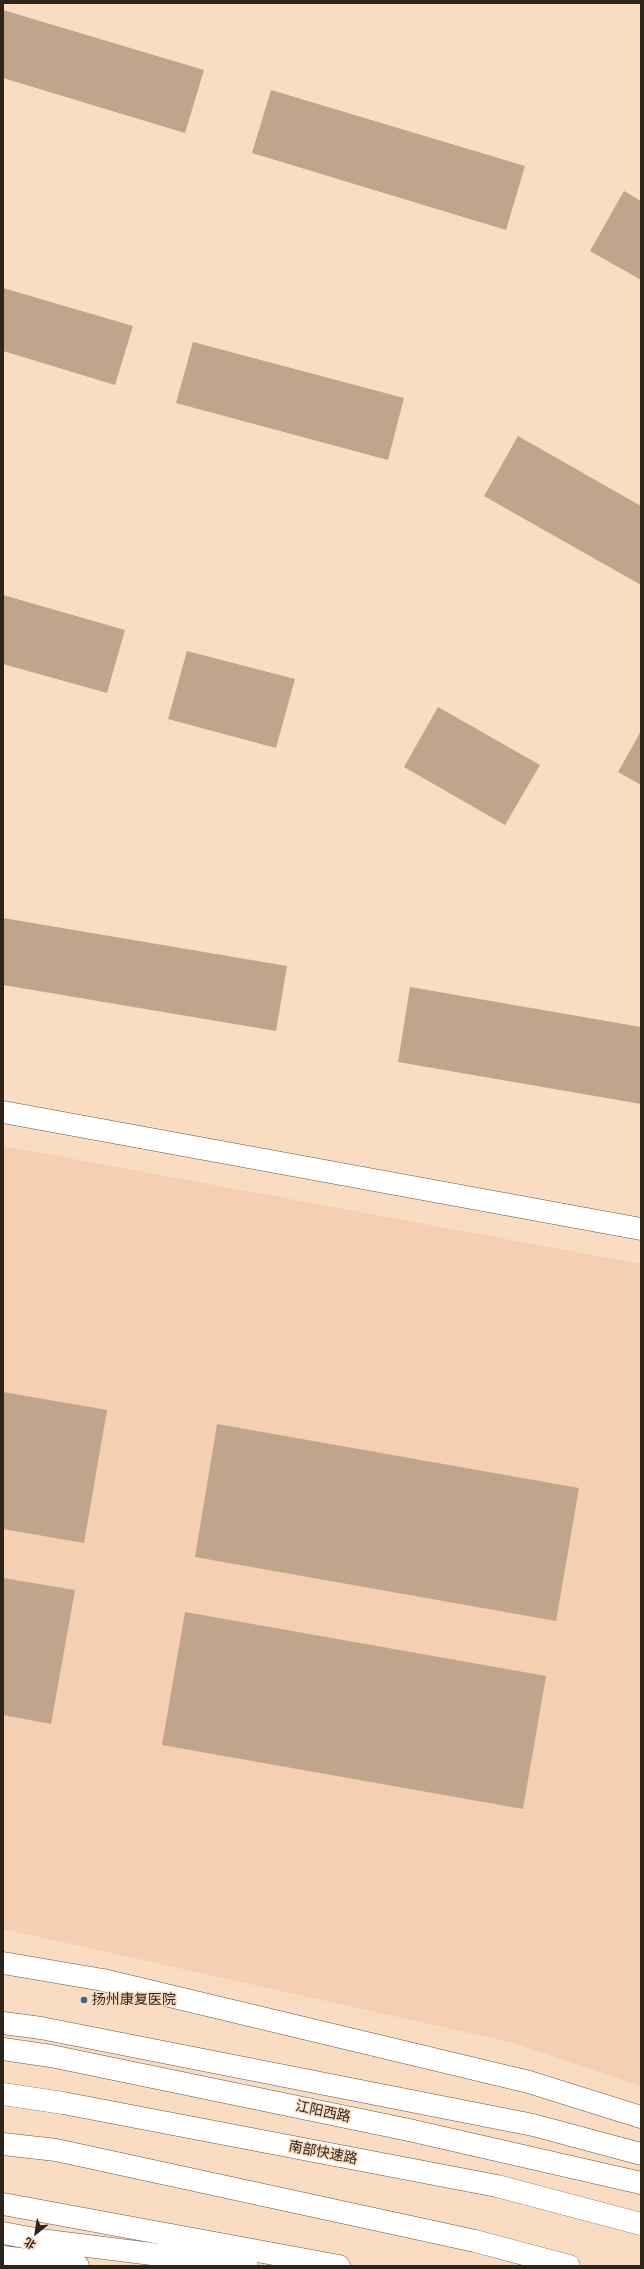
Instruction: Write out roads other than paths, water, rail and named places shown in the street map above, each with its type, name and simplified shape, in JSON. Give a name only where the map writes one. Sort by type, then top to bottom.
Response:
[{"type":"main road","points":[[3,1112],[641,1229]]},
{"type":"main road","points":[[3,1963],[103,1980],[505,2077],[641,2118]]},
{"type":"main road","points":[[3,2023],[41,2028],[534,2124],[641,2154]]},
{"type":"main road","name":"江阳西路","points":[[3,2049],[51,2056],[409,2130],[641,2183]]},
{"type":"main road","name":"南部快速路","points":[[3,2094],[63,2103],[497,2186],[641,2224]]},
{"type":"main road","points":[[3,2144],[56,2150],[475,2241],[569,2266]]},
{"type":"main road","points":[[3,2204],[340,2266]]},
{"type":"main road","points":[[3,2233],[40,2240],[247,2266]]},
{"type":"main road","points":[[3,2257],[78,2266]]},
{"type":"place","name":"扬州康复医院","points":[[84,2000]]}]
